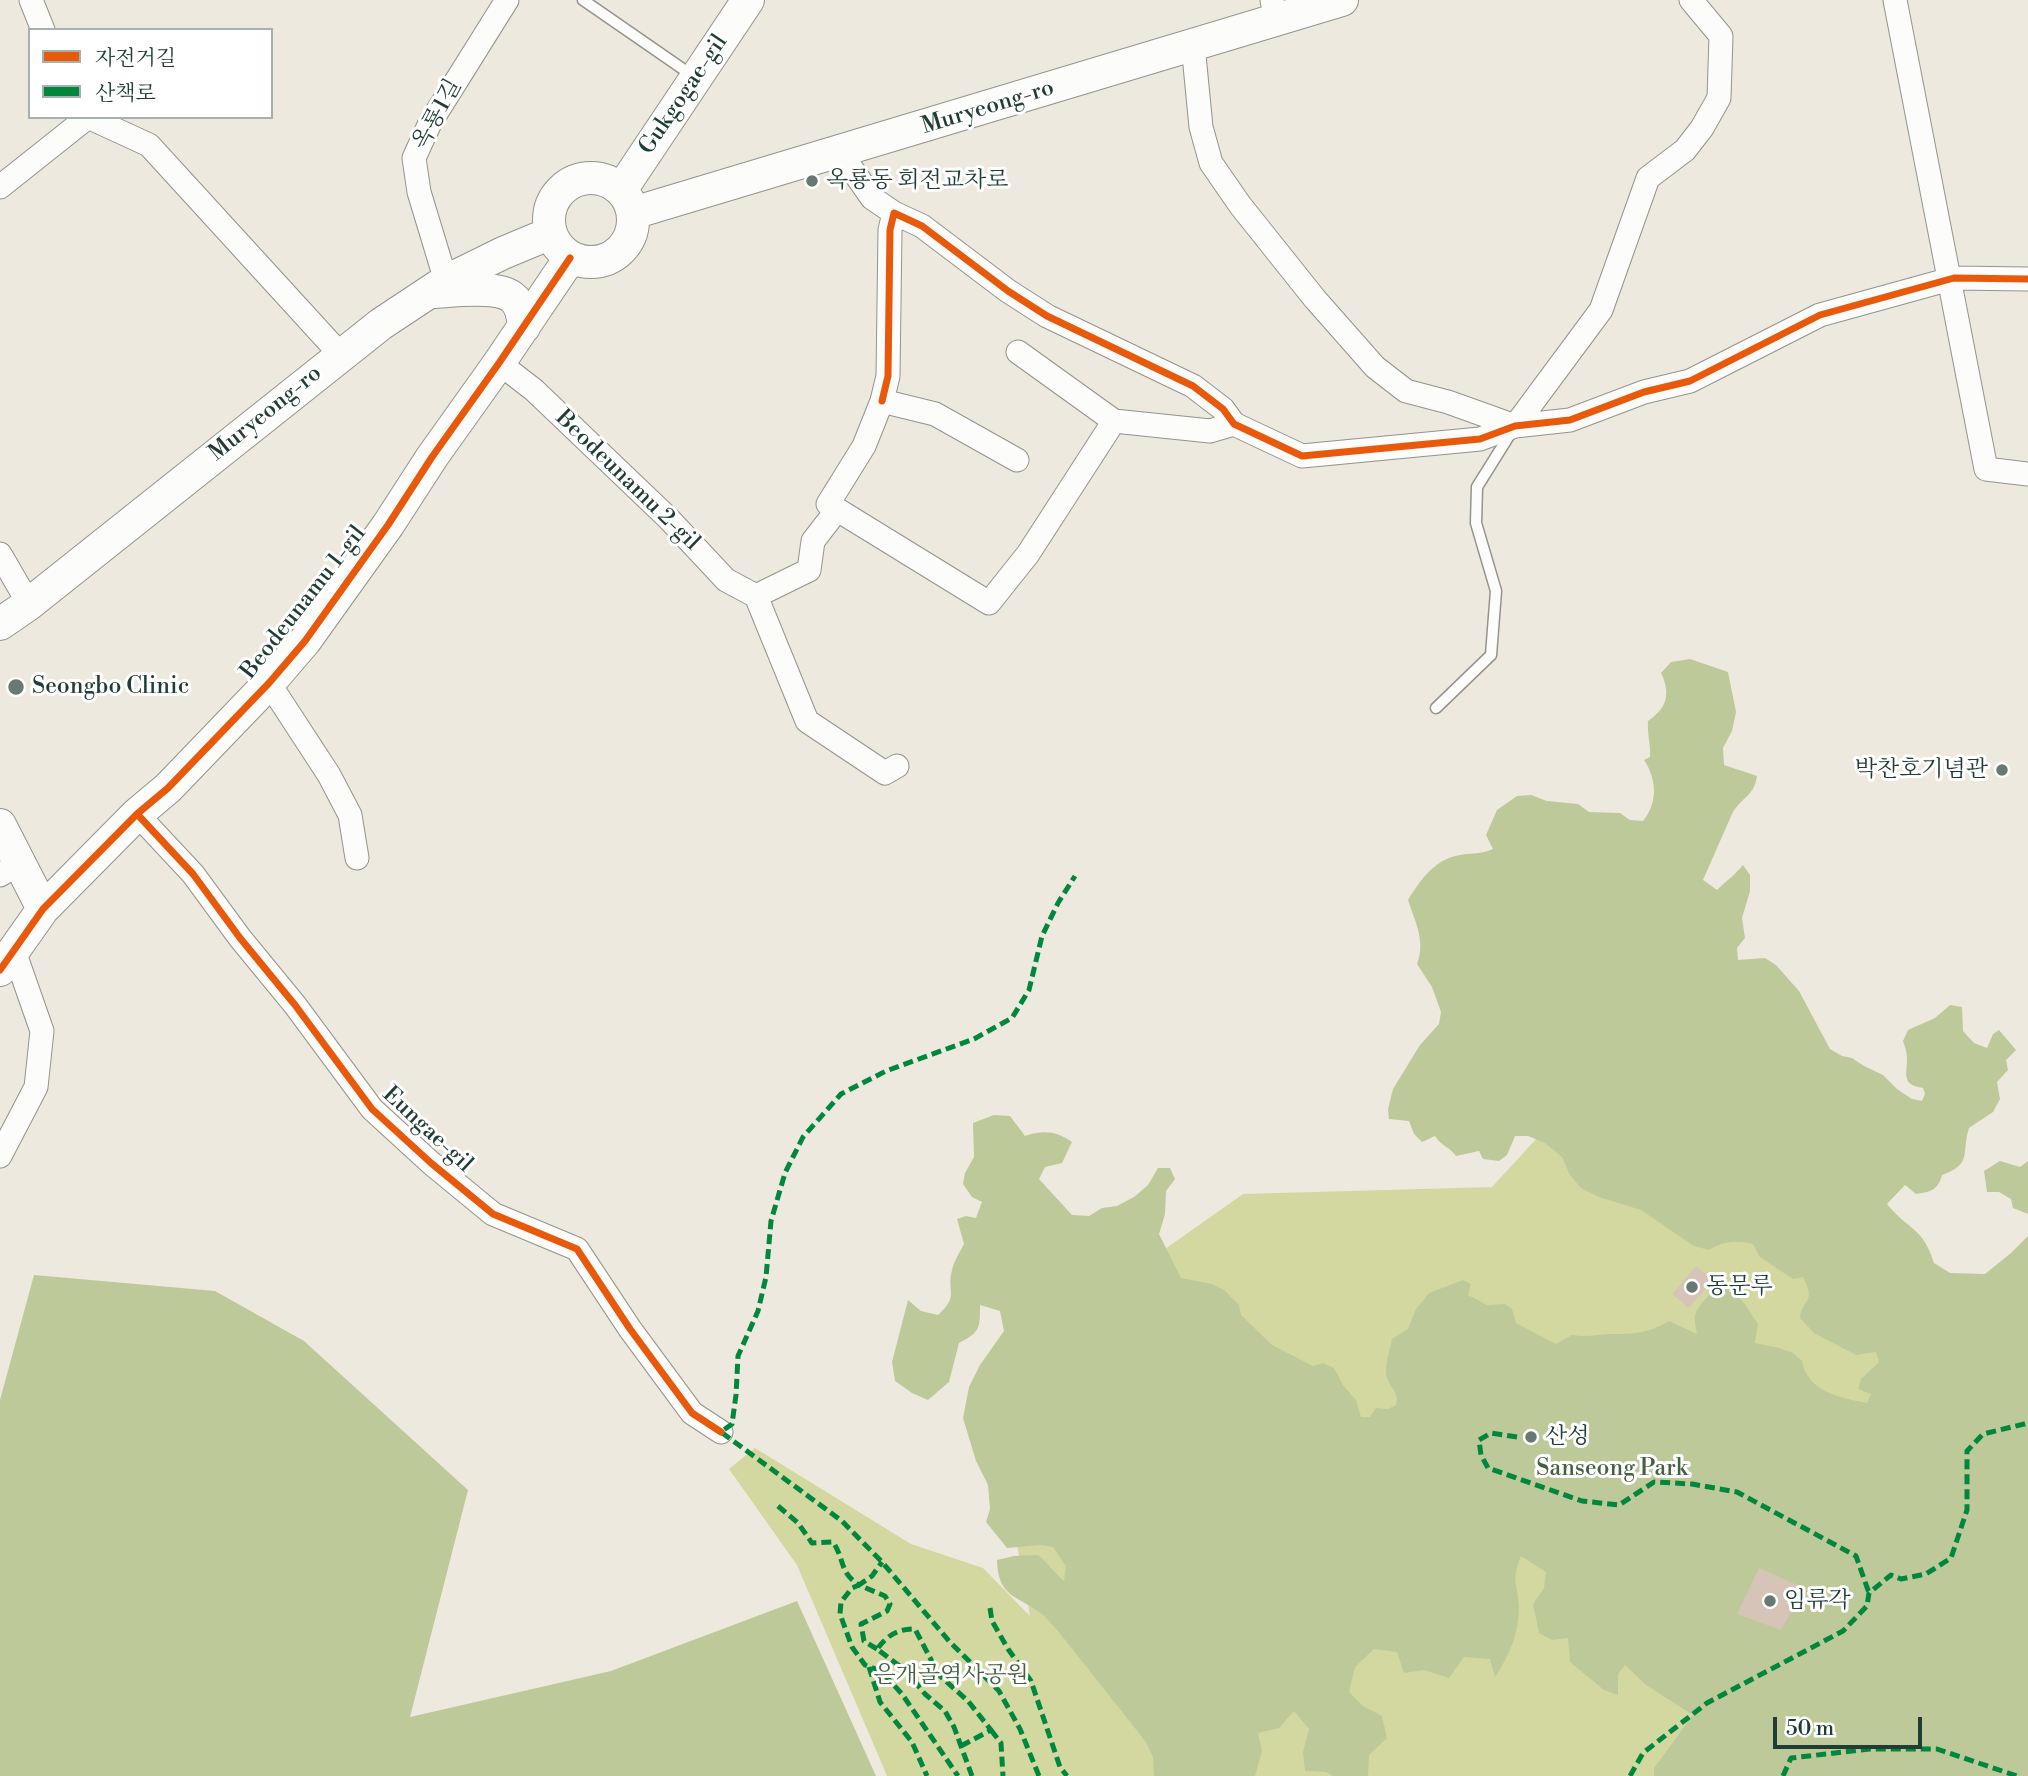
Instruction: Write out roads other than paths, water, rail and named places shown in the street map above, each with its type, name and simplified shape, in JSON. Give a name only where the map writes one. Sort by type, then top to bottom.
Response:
[{"type":"main road","name":"Gukgogae-gil","points":[[627,202],[696,78],[748,0]]},
{"type":"main road","name":"Muryeong-ro","points":[[627,202],[840,152],[1194,45],[1274,11],[1342,0]]},
{"type":"main road","points":[[596,178],[609,182],[627,202],[633,227],[629,240],[621,251],[610,258],[583,262],[570,258],[562,251],[551,233],[551,206],[558,194],[569,184],[596,178]]},
{"type":"main road","name":"Muryeong-ro","points":[[0,624],[29,604],[380,324],[437,287],[503,253],[551,233]]},
{"type":"main road","name":"Beodeunamu 1-gil","points":[[7,960],[43,909],[137,814],[167,788],[269,683],[305,641],[388,526],[432,457],[570,258]]},
{"type":"main road","points":[[437,287],[489,290],[511,296],[522,311],[524,327]]},
{"type":"main road","points":[[0,825],[9,870],[43,909]]},
{"type":"street","points":[[31,0],[42,28]]},
{"type":"street","name":"옥룡1길","points":[[437,287],[414,158],[430,123],[507,0]]},
{"type":"street","points":[[1515,426],[1601,310],[1648,178],[1685,150],[1702,128],[1719,97],[1721,36],[1691,0]]},
{"type":"street","points":[[1895,0],[1986,469],[2028,474]]},
{"type":"street","points":[[1194,45],[1201,127],[1211,163],[1240,205],[1315,299],[1375,367],[1406,391],[1448,402],[1515,426]]},
{"type":"street","points":[[0,187],[85,119]]},
{"type":"street","points":[[92,119],[149,145],[341,355]]},
{"type":"street","points":[[840,152],[872,198],[894,213],[922,226],[1008,291],[1047,316],[1193,386],[1223,409],[1234,424],[1302,456],[1480,439],[1515,426],[1570,420],[1644,392],[1690,381],[1820,315],[1951,279],[2028,279]]},
{"type":"street","points":[[894,213],[890,230],[888,376],[882,401],[864,446],[828,505],[989,603],[1028,554],[1114,421]]},
{"type":"street","points":[[1018,352],[1114,421],[1210,431],[1234,424]]},
{"type":"street","name":"Beodeunamu 2-gil","points":[[499,363],[534,390],[668,518],[726,580],[756,596]]},
{"type":"street","points":[[882,401],[935,414],[1017,460]]},
{"type":"street","points":[[837,510],[813,541],[809,570],[756,596],[807,721],[885,773],[897,766]]},
{"type":"street","points":[[0,554],[29,604]]},
{"type":"street","points":[[269,683],[339,795],[349,815],[357,858]]},
{"type":"street","name":"Eungae-gil","points":[[137,814],[193,874],[240,939],[295,1004],[372,1109],[431,1163],[493,1214],[577,1249],[630,1329],[692,1413],[721,1432]]},
{"type":"street","name":"Beodeunamu 1-gil","points":[[0,1156],[36,1087],[42,1031],[7,960]]},
{"type":"lane","points":[[583,0],[696,78]]},
{"type":"lane","points":[[1436,708],[1491,655],[1496,591],[1476,523],[1477,486],[1515,426]]},
{"type":"place","name":"옥룡동 회전교차로","points":[[812,181]]},
{"type":"place","name":"Seongbo Clinic","points":[[16,687]]},
{"type":"place","name":"박찬호기념관","points":[[2002,770]]},
{"type":"place","name":"동문루","points":[[1692,1287]]},
{"type":"place","name":"산성","points":[[1531,1437]]},
{"type":"place","name":"임류각","points":[[1770,1601]]},
{"type":"park label","name":"Sanseong Park","points":[[1612,1469]]},
{"type":"park label","name":"은개골역사공원","points":[[951,1676]]}]
